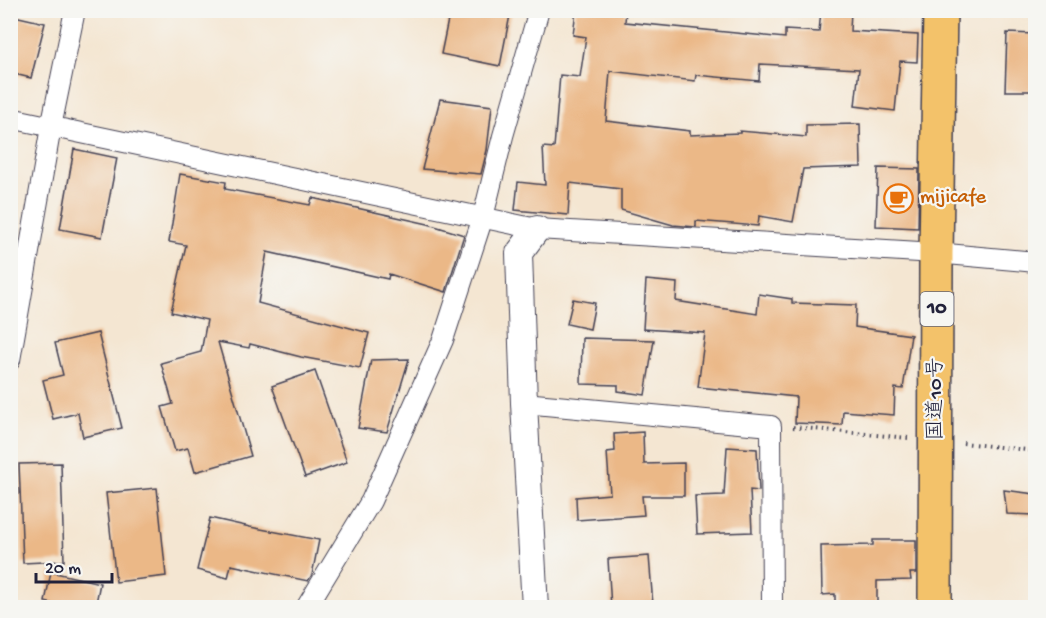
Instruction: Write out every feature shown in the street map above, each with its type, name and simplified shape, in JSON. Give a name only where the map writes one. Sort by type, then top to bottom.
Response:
[{"type":"highway","name":"国道10号","points":[[935,608],[936,253],[940,10]]},
{"type":"street","points":[[10,360],[51,127],[75,10]]},
{"type":"street","points":[[306,608],[371,501],[443,340],[483,217],[503,136],[539,10]]},
{"type":"street","points":[[10,118],[537,229],[936,253],[1035,262]]},
{"type":"street","points":[[535,608],[519,253],[537,229]]},
{"type":"street","points":[[524,403],[771,426],[772,608]]},
{"type":"path","points":[[771,426],[1035,451]]},
{"type":"building","points":[[450,10],[511,10],[500,66],[441,54]]},
{"type":"building","points":[[576,10],[626,10],[625,22],[785,38],[785,30],[819,32],[821,10],[851,10],[850,31],[918,35],[917,62],[900,61],[895,111],[855,106],[859,69],[760,64],[759,81],[696,75],[695,81],[610,71],[606,121],[690,131],[690,135],[740,133],[740,131],[806,137],[806,125],[860,124],[861,167],[803,169],[793,222],[759,216],[758,226],[696,221],[696,227],[673,225],[621,210],[621,189],[570,183],[568,215],[515,210],[518,182],[545,185],[543,147],[554,148],[560,75],[580,77],[586,37],[573,35]]},
{"type":"building","points":[[10,15],[45,23],[31,78],[10,73]]},
{"type":"building","points":[[1007,33],[1035,34],[1035,91],[1005,91]]},
{"type":"building","points":[[440,99],[492,106],[487,150],[481,174],[422,169]]},
{"type":"building","points":[[74,149],[117,158],[102,237],[60,229]]},
{"type":"building","name":"mijicafe","points":[[878,168],[919,169],[918,228],[876,226]]},
{"type":"building","points":[[180,174],[226,182],[225,189],[310,205],[312,198],[428,224],[464,235],[446,292],[389,274],[388,279],[267,252],[258,303],[369,333],[360,368],[301,357],[250,344],[249,348],[218,342],[251,456],[195,472],[188,448],[175,451],[162,407],[173,404],[161,363],[201,352],[207,320],[171,312],[186,245],[169,242]]},
{"type":"building","points":[[646,280],[677,283],[676,301],[757,314],[759,294],[792,299],[792,303],[856,305],[855,327],[911,335],[903,389],[895,388],[894,415],[843,411],[842,425],[795,423],[796,397],[698,387],[705,333],[643,329]]},
{"type":"building","points":[[573,299],[595,303],[590,329],[567,324]]},
{"type":"building","points":[[98,333],[122,428],[83,437],[78,413],[53,419],[43,380],[63,375],[55,343]]},
{"type":"building","points":[[582,338],[654,340],[645,395],[618,391],[618,385],[581,384]]},
{"type":"building","points":[[409,359],[387,432],[358,428],[371,360]]},
{"type":"building","points":[[315,371],[347,462],[305,477],[272,386]]},
{"type":"building","points":[[643,432],[644,464],[684,463],[684,496],[642,496],[644,515],[577,520],[576,497],[610,494],[607,452],[615,451],[614,434]]},
{"type":"building","points":[[727,447],[757,449],[759,491],[750,490],[752,532],[697,534],[695,496],[724,495]]},
{"type":"building","points":[[61,463],[64,561],[23,563],[19,464]]},
{"type":"building","points":[[157,488],[166,576],[116,582],[106,493]]},
{"type":"building","points":[[1004,490],[1035,494],[1035,515],[1007,514]]},
{"type":"building","points":[[210,518],[319,540],[312,575],[308,581],[231,565],[228,578],[197,570]]},
{"type":"building","points":[[873,540],[916,540],[916,573],[910,573],[911,580],[877,581],[877,608],[835,608],[835,594],[822,595],[821,546],[873,545]]},
{"type":"building","points":[[649,556],[653,605],[611,608],[608,559]]},
{"type":"building","points":[[51,572],[100,583],[95,608],[69,608],[45,602]]},
{"type":"place","name":"mijicafe","points":[[899,198]]}]
